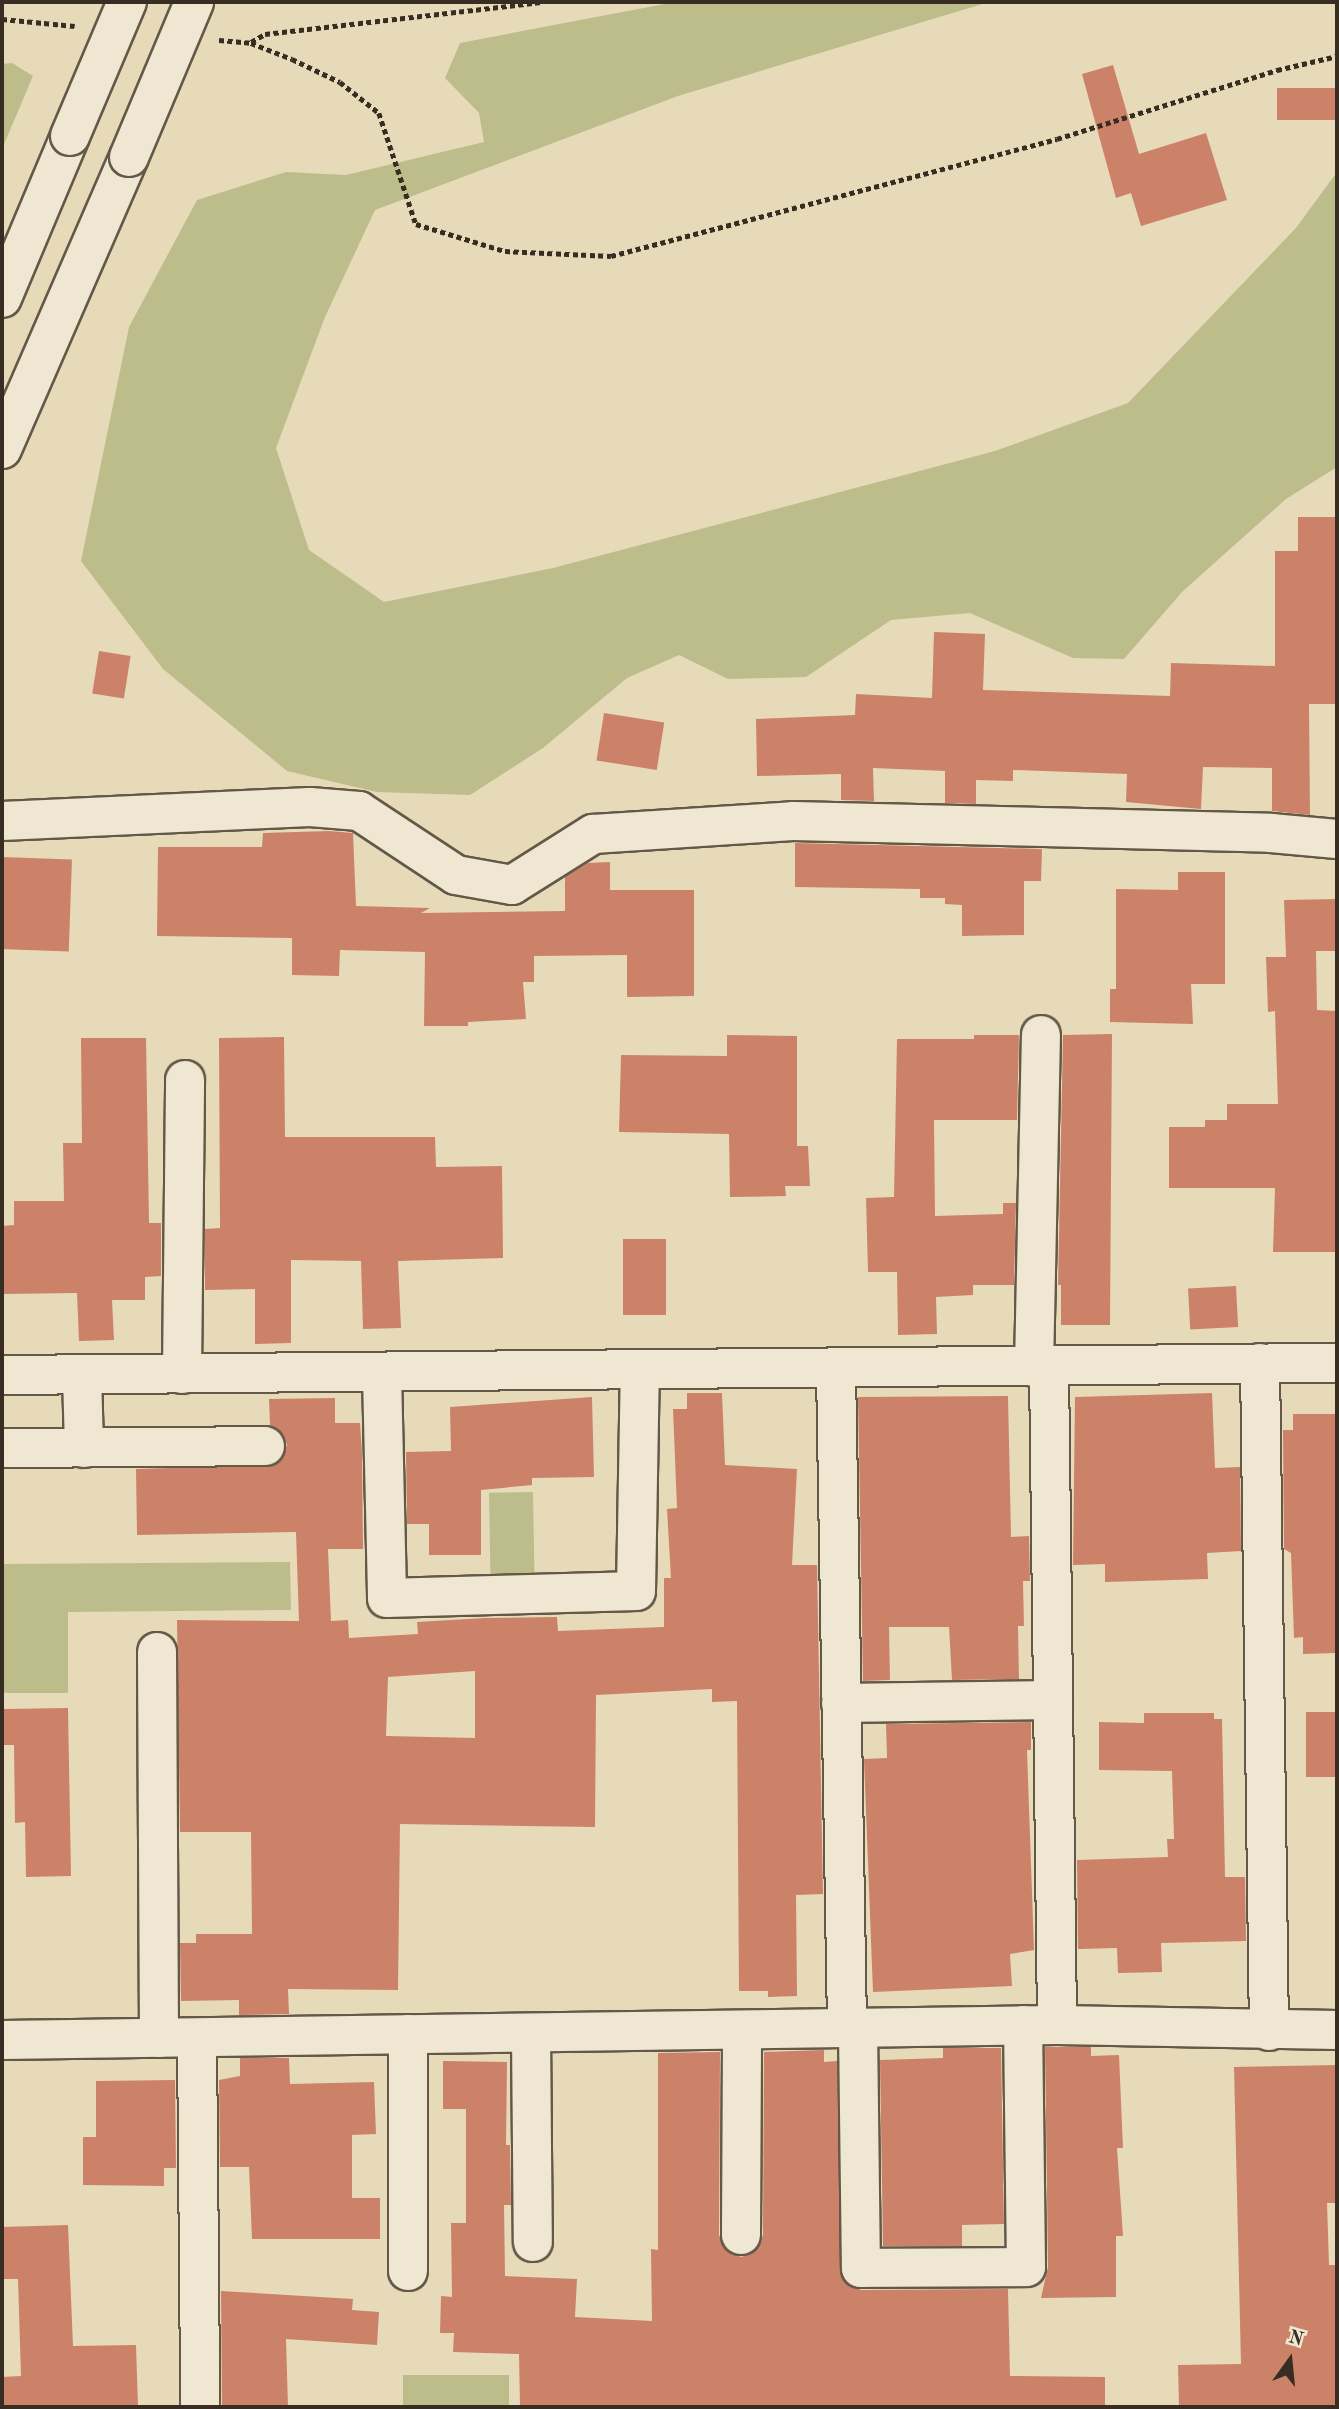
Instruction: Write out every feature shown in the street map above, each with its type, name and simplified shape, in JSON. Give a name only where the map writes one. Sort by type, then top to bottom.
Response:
[{"type":"street","points":[[2,298],[127,2]]},
{"type":"street","points":[[2,450],[194,2]]},
{"type":"street","points":[[2,821],[310,807],[359,811],[456,875],[512,885],[593,834],[793,821],[1271,833],[1337,839]]},
{"type":"street","points":[[835,1369],[841,1703],[862,2268],[1026,2267],[1040,2025],[1053,1700],[1041,1367],[1041,1035]]},
{"type":"street","points":[[182,1374],[186,1080]]},
{"type":"street","points":[[1260,1363],[1269,2031]]},
{"type":"street","points":[[2,1375],[382,1374],[1337,1363]]},
{"type":"street","points":[[382,1374],[387,1598],[636,1591],[640,1371]]},
{"type":"street","points":[[82,1375],[84,1448]]},
{"type":"street","points":[[2,1448],[265,1446]]},
{"type":"street","points":[[157,1652],[159,2038]]},
{"type":"street","points":[[841,1703],[1053,1700]]},
{"type":"street","points":[[2,2040],[1040,2025],[1269,2031],[1337,2030]]},
{"type":"street","points":[[741,2235],[743,2029]]},
{"type":"street","points":[[531,2033],[534,2242]]},
{"type":"street","points":[[408,2035],[408,2271]]},
{"type":"street","points":[[197,2038],[200,2407]]},
{"type":"path","points":[[542,2],[265,34],[251,43],[340,82],[379,113],[416,224],[505,251],[611,256],[1057,139],[1277,70],[1337,56]]},
{"type":"green space","points":[[675,2],[989,2],[678,96],[375,210],[325,317],[276,448],[309,550],[384,602],[553,568],[995,451],[1128,403],[1296,228],[1337,172],[1337,467],[1286,499],[1182,592],[1124,659],[1073,658],[970,613],[891,620],[806,677],[728,679],[679,655],[627,678],[543,748],[470,795],[377,792],[287,771],[163,669],[81,561],[129,327],[197,200],[286,172],[346,175],[484,142],[479,113],[445,78],[460,43]]},
{"type":"green space","points":[[12,63],[33,76],[2,149],[2,64]]},
{"type":"green space","points":[[533,1492],[534,1575],[490,1576],[489,1493]]},
{"type":"green space","points":[[290,1562],[291,1610],[68,1612],[68,1693],[2,1693],[2,1564]]},
{"type":"green space","points":[[403,2375],[509,2375],[509,2407],[403,2407]]},
{"type":"building","points":[[1113,65],[1139,154],[1206,133],[1227,200],[1141,226],[1131,193],[1116,198],[1082,74]]},
{"type":"building","points":[[1277,88],[1337,88],[1337,120],[1277,120]]},
{"type":"building","points":[[1298,517],[1337,517],[1337,704],[1309,704],[1310,815],[1272,811],[1272,768],[1203,767],[1201,809],[1126,802],[1127,774],[1013,770],[1013,781],[976,780],[976,804],[945,803],[945,771],[873,768],[874,801],[841,800],[841,774],[757,776],[756,719],[855,715],[856,694],[932,698],[934,632],[985,634],[983,690],[1170,696],[1171,663],[1275,666],[1275,551],[1298,551]]},
{"type":"building","points":[[99,651],[131,656],[124,698],[92,693]]},
{"type":"building","points":[[604,713],[664,723],[657,770],[596,760]]},
{"type":"building","points":[[263,833],[353,833],[356,906],[430,908],[421,913],[565,911],[565,877],[588,863],[610,862],[610,890],[694,890],[694,996],[627,997],[627,955],[534,956],[534,982],[523,982],[526,1019],[468,1022],[468,1026],[424,1026],[425,952],[340,950],[339,976],[292,975],[292,938],[157,936],[158,847],[262,847]]},
{"type":"building","points":[[795,843],[1042,849],[1041,881],[1024,881],[1024,935],[962,936],[962,905],[945,904],[945,898],[920,898],[920,889],[795,887]]},
{"type":"building","points":[[2,857],[72,859],[69,951],[2,949]]},
{"type":"building","points":[[1178,872],[1225,872],[1225,984],[1191,984],[1193,1024],[1110,1022],[1110,989],[1116,989],[1116,889],[1178,890]]},
{"type":"building","points":[[1337,899],[1337,951],[1316,951],[1317,1010],[1337,1011],[1337,1252],[1273,1252],[1275,1188],[1169,1188],[1169,1127],[1205,1127],[1205,1120],[1227,1120],[1227,1104],[1278,1104],[1275,1011],[1268,1012],[1266,957],[1286,957],[1284,900]]},
{"type":"building","points":[[1112,1034],[1110,1325],[1061,1325],[1061,1285],[1058,1285],[1063,1035]]},
{"type":"building","points":[[727,1035],[797,1036],[797,1146],[808,1146],[810,1186],[785,1186],[786,1196],[730,1197],[729,1134],[619,1132],[621,1055],[727,1056]]},
{"type":"building","points":[[974,1035],[1019,1035],[1017,1120],[934,1120],[935,1216],[1003,1214],[1003,1203],[1016,1203],[1014,1285],[973,1285],[973,1295],[936,1297],[937,1334],[898,1335],[897,1272],[868,1272],[866,1198],[894,1197],[897,1039],[974,1039]]},
{"type":"building","points":[[284,1037],[285,1137],[435,1137],[436,1167],[502,1166],[503,1258],[398,1261],[401,1328],[363,1329],[361,1261],[291,1260],[291,1343],[255,1344],[255,1289],[205,1290],[205,1229],[220,1228],[219,1038]]},
{"type":"building","points":[[81,1038],[146,1038],[149,1223],[161,1223],[161,1276],[145,1277],[145,1300],[112,1300],[114,1340],[79,1341],[77,1293],[2,1294],[2,1226],[14,1225],[14,1201],[64,1201],[63,1143],[82,1143]]},
{"type":"building","points":[[623,1239],[666,1239],[666,1315],[623,1315]]},
{"type":"building","points":[[1236,1286],[1238,1327],[1190,1329],[1188,1289]]},
{"type":"building","points":[[687,1393],[722,1393],[725,1465],[797,1469],[792,1565],[817,1565],[823,1894],[796,1895],[797,1996],[768,1997],[768,1991],[739,1991],[737,1701],[712,1702],[712,1689],[596,1695],[595,1827],[400,1824],[398,1990],[288,1989],[289,2014],[239,2015],[239,2000],[181,2001],[180,1943],[196,1943],[196,1934],[252,1934],[251,1832],[180,1832],[177,1620],[299,1621],[296,1532],[137,1535],[136,1469],[275,1465],[287,1445],[283,1434],[270,1425],[269,1399],[335,1398],[335,1423],[360,1423],[362,1453],[363,1549],[328,1549],[331,1621],[348,1620],[349,1638],[418,1634],[417,1622],[485,1618],[557,1617],[558,1631],[664,1627],[664,1578],[671,1578],[667,1509],[677,1508],[673,1409],[687,1409]],"holes":[[[475,1671],[475,1738],[386,1736],[388,1677]]]},
{"type":"building","points":[[1212,1393],[1215,1468],[1240,1467],[1241,1551],[1207,1553],[1208,1579],[1105,1582],[1105,1564],[1073,1565],[1075,1397]]},
{"type":"building","points":[[1008,1396],[1011,1537],[1029,1536],[1030,1581],[1023,1581],[1024,1626],[1018,1626],[1019,1679],[952,1680],[949,1627],[889,1627],[890,1680],[863,1681],[858,1397]]},
{"type":"building","points":[[592,1397],[594,1477],[532,1478],[532,1485],[481,1490],[481,1555],[429,1555],[429,1524],[407,1524],[406,1452],[451,1451],[450,1407]]},
{"type":"building","points":[[1293,1414],[1337,1414],[1337,1653],[1303,1654],[1303,1637],[1294,1638],[1291,1553],[1284,1549],[1283,1430],[1293,1430]]},
{"type":"building","points":[[68,1708],[71,1876],[26,1877],[25,1822],[15,1823],[14,1745],[3,1745],[3,1709]]},
{"type":"building","points":[[1306,1712],[1337,1712],[1337,1777],[1306,1777]]},
{"type":"building","points":[[1144,1713],[1214,1713],[1214,1719],[1222,1719],[1225,1877],[1245,1877],[1246,1941],[1161,1943],[1162,1972],[1118,1973],[1117,1948],[1078,1949],[1077,1860],[1168,1857],[1167,1839],[1174,1839],[1172,1771],[1099,1770],[1099,1722],[1144,1723]]},
{"type":"building","points":[[1031,1722],[1031,1750],[1027,1750],[1034,1950],[1010,1954],[1012,1986],[873,1992],[864,1759],[887,1758],[886,1724]]},
{"type":"building","points":[[1045,2047],[1091,2047],[1091,2056],[1119,2055],[1123,2148],[1117,2148],[1123,2236],[1116,2236],[1116,2297],[1041,2298],[1048,2267]]},
{"type":"building","points":[[943,2048],[1001,2048],[1004,2224],[962,2225],[962,2246],[883,2246],[880,2060],[943,2058]]},
{"type":"building","points":[[824,2050],[824,2062],[837,2061],[843,2280],[861,2290],[1008,2289],[1010,2376],[1105,2377],[1105,2407],[520,2407],[519,2354],[453,2352],[454,2333],[440,2333],[441,2296],[452,2297],[451,2223],[466,2223],[466,2109],[443,2109],[443,2061],[507,2062],[506,2145],[510,2145],[511,2205],[504,2205],[505,2276],[577,2279],[575,2317],[652,2321],[651,2249],[658,2250],[658,2053],[720,2052],[719,2235],[729,2253],[742,2257],[759,2247],[763,2235],[764,2052]]},
{"type":"building","points":[[240,2058],[289,2058],[290,2084],[374,2082],[376,2134],[352,2135],[352,2198],[380,2198],[380,2239],[252,2239],[249,2167],[220,2167],[219,2080],[240,2076]]},
{"type":"building","points":[[1337,2065],[1336,2203],[1327,2203],[1329,2265],[1337,2265],[1337,2407],[1179,2407],[1178,2365],[1241,2364],[1234,2067]]},
{"type":"building","points":[[175,2080],[176,2168],[164,2168],[164,2186],[83,2185],[83,2137],[96,2137],[96,2081]]},
{"type":"building","points":[[68,2225],[73,2346],[136,2345],[138,2407],[2,2407],[2,2377],[21,2376],[18,2279],[2,2279],[2,2227]]},
{"type":"building","points":[[221,2291],[353,2299],[352,2310],[379,2312],[377,2345],[286,2339],[288,2407],[222,2407]]}]
